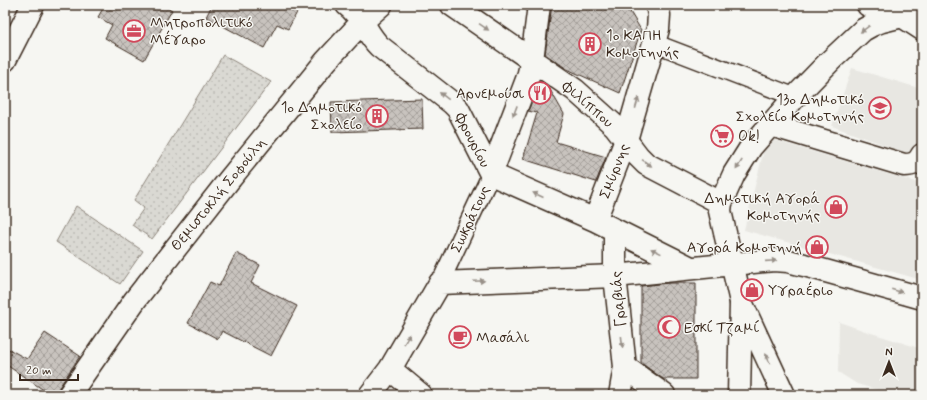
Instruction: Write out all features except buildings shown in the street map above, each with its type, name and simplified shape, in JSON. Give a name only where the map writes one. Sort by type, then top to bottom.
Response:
[{"type":"street","points":[[5,60],[33,5]]},
{"type":"street","name":"Φρουρίου","points":[[347,5],[363,21],[372,38],[379,46],[458,108],[491,174],[595,220],[691,268]]},
{"type":"street","name":"Θεμιστοκλή Σοφούλη","points":[[69,395],[135,300],[166,259],[312,77],[363,21],[381,5]]},
{"type":"street","name":"Φιλίππου","points":[[452,5],[575,90],[605,116],[646,164],[721,203]]},
{"type":"street","name":"Σωκράτους","points":[[370,395],[390,369],[440,283],[491,174],[528,77],[532,60],[539,5]]},
{"type":"street","name":"Σμύρνης","points":[[595,220],[626,140],[654,43],[659,15],[657,5]]},
{"type":"street","points":[[868,5],[902,16],[922,29]]},
{"type":"street","points":[[784,395],[741,302],[721,217],[721,203],[734,174],[750,147],[795,97],[863,30],[882,20],[910,14],[922,9]]},
{"type":"street","points":[[654,43],[795,97]]},
{"type":"street","points":[[771,125],[904,165],[915,164],[922,155]]},
{"type":"street","name":"Γραβιάς","points":[[615,231],[615,276],[625,367],[620,395]]},
{"type":"street","points":[[440,283],[615,276],[774,260],[788,261],[922,298]]},
{"type":"street","points":[[739,395],[741,302]]},
{"type":"street","points":[[625,367],[664,395]]},
{"type":"street","points":[[390,369],[421,395]]},
{"type":"shaded area","points":[[223,55],[271,82],[152,239],[132,225],[144,208],[134,200]]},
{"type":"shaded area","name":"13ο Δημοτικό Σχολείο Κομοτηνής","points":[[852,68],[922,89],[922,134],[917,157],[832,126]]},
{"type":"shaded area","name":"Δημοτική Αγορά Κομοτηνής","points":[[767,138],[922,184],[922,280],[744,230]]},
{"type":"shaded area","points":[[76,206],[143,251],[120,284],[56,242]]},
{"type":"shaded area","points":[[839,322],[922,349],[922,395],[895,395],[857,384],[838,372]]},
{"type":"place","name":"Μητροπολιτικό Μέγαρο","points":[[134,31]]},
{"type":"place","name":"1ο ΚΑΠΗ Κομοτηνής","points":[[590,44]]},
{"type":"place","name":"Αρνεμούσι","points":[[540,93]]},
{"type":"place","name":"13ο Δημοτικό Σχολείο Κομοτηνής","points":[[880,108]]},
{"type":"place","name":"1ο Δημοτικό Σχολείο","points":[[377,116]]},
{"type":"place","name":"Ok!","points":[[722,136]]},
{"type":"place","name":"Δημοτική Αγορά Κομοτηνής","points":[[836,207]]},
{"type":"place","name":"Αγορά Κομοτηνή","points":[[817,247]]},
{"type":"place","name":"Υγραέριο","points":[[752,290]]},
{"type":"place","name":"Εσκί Τζαμί","points":[[669,327]]},
{"type":"place","name":"Μασάλι","points":[[460,337]]}]
